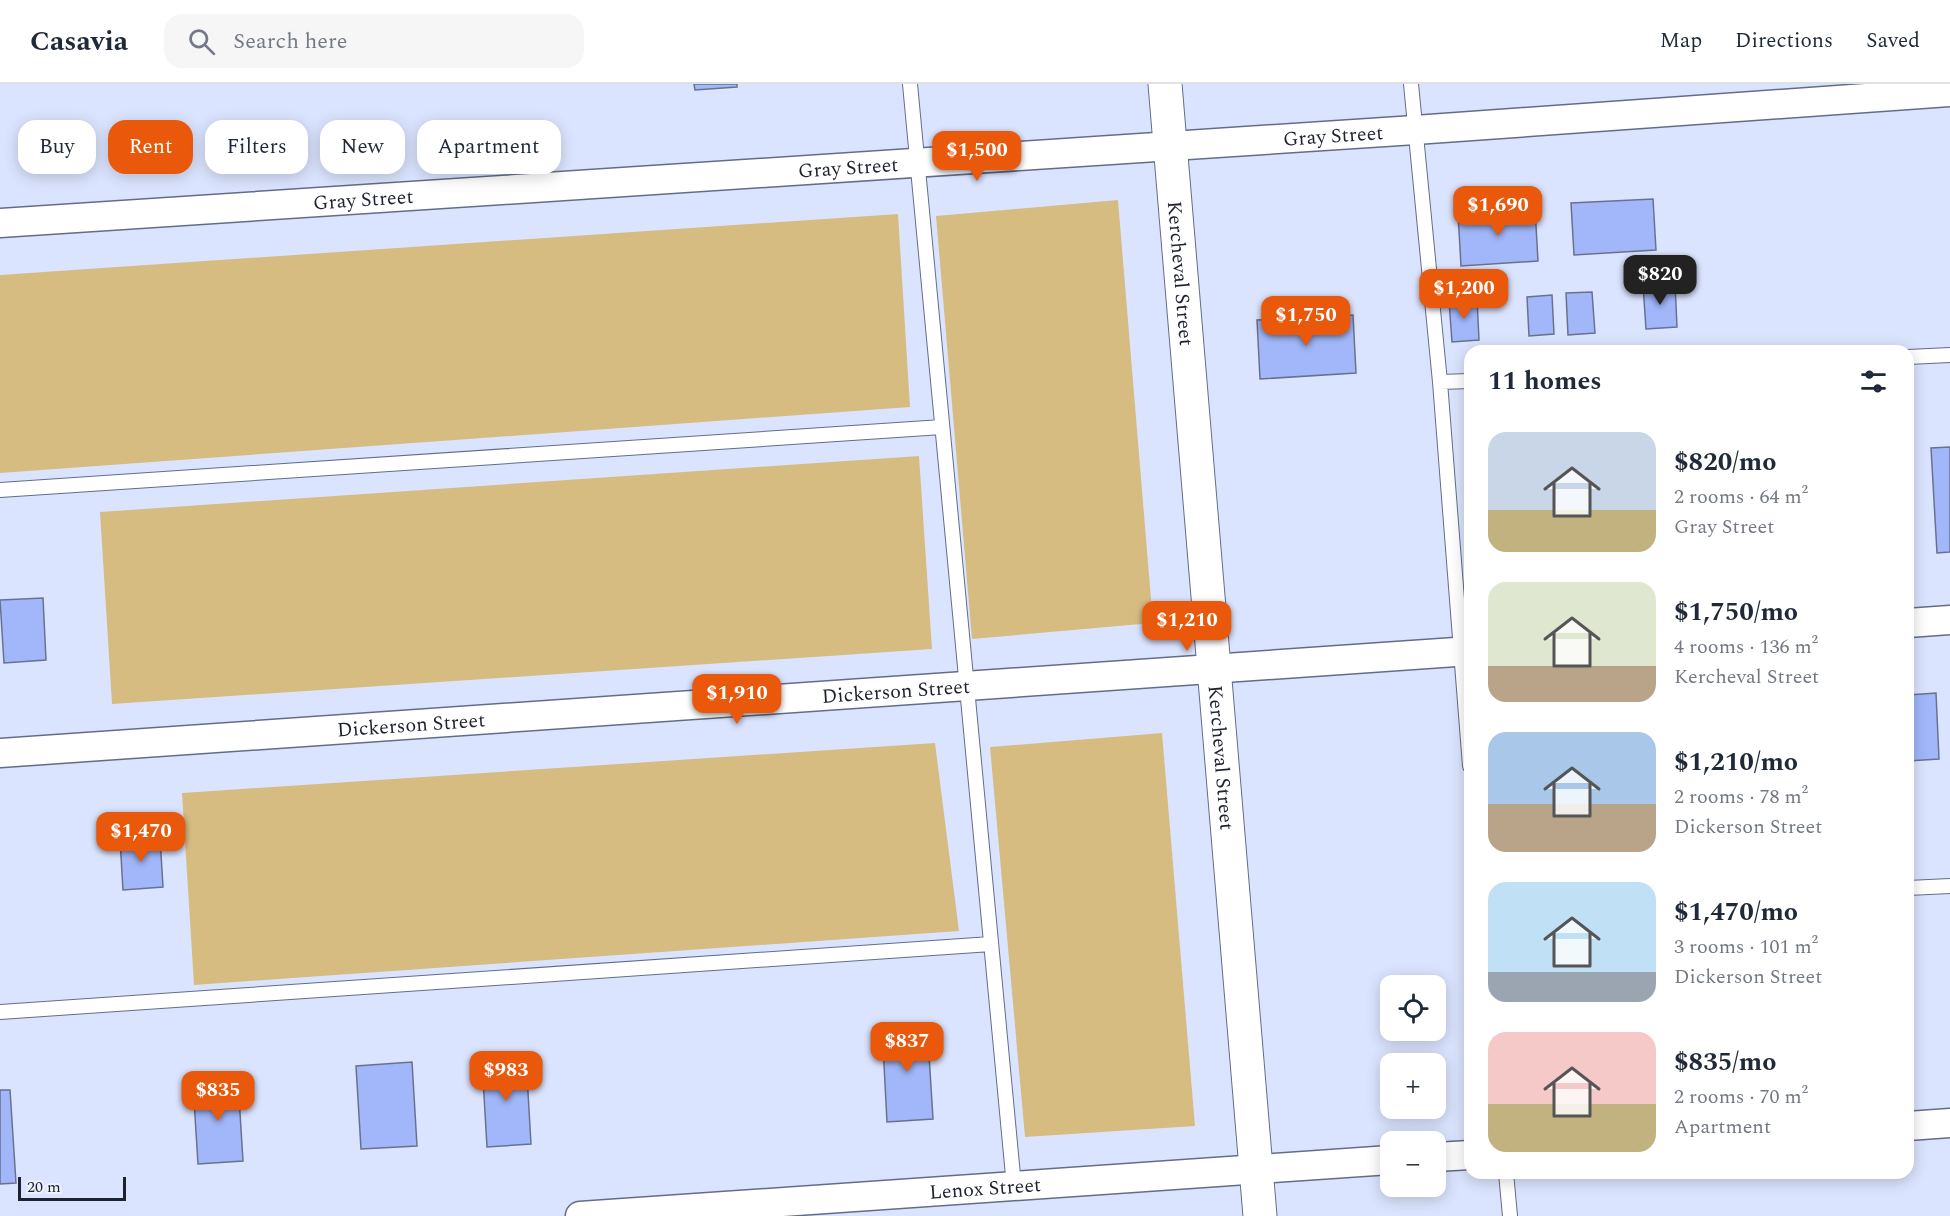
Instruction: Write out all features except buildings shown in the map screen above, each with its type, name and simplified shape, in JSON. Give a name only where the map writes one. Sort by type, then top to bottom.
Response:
[{"type":"street","name":"Kercheval Street","points":[[1165,84],[1260,1216]]},
{"type":"street","name":"Gray Street","points":[[0,223],[1415,130],[1950,92]]},
{"type":"street","points":[[1914,623],[1950,620]]},
{"type":"street","name":"Dickerson Street","points":[[0,753],[1464,652]]},
{"type":"street","points":[[1914,1126],[1950,1123]]},
{"type":"street","points":[[1446,1156],[1464,1155]]},
{"type":"street","name":"Lenox Street","points":[[580,1216],[1380,1161]]},
{"type":"lane","points":[[910,84],[1014,1186]]},
{"type":"lane","points":[[1411,84],[1464,641]]},
{"type":"lane","points":[[1914,357],[1950,355]]},
{"type":"lane","points":[[1440,382],[1464,381]]},
{"type":"lane","points":[[0,490],[942,427]]},
{"type":"lane","points":[[1914,888],[1950,886]]},
{"type":"lane","points":[[0,1012],[991,944]]},
{"type":"lane","points":[[1507,1179],[1510,1216]]},
{"type":"shaded area","points":[[1118,200],[1153,623],[972,639],[936,216]]},
{"type":"shaded area","points":[[898,214],[910,407],[0,473],[0,275]]},
{"type":"shaded area","points":[[919,456],[932,649],[112,704],[100,512]]},
{"type":"shaded area","points":[[1162,733],[1195,1126],[1025,1137],[990,747]]},
{"type":"shaded area","points":[[935,743],[959,931],[194,985],[182,793]]}]
